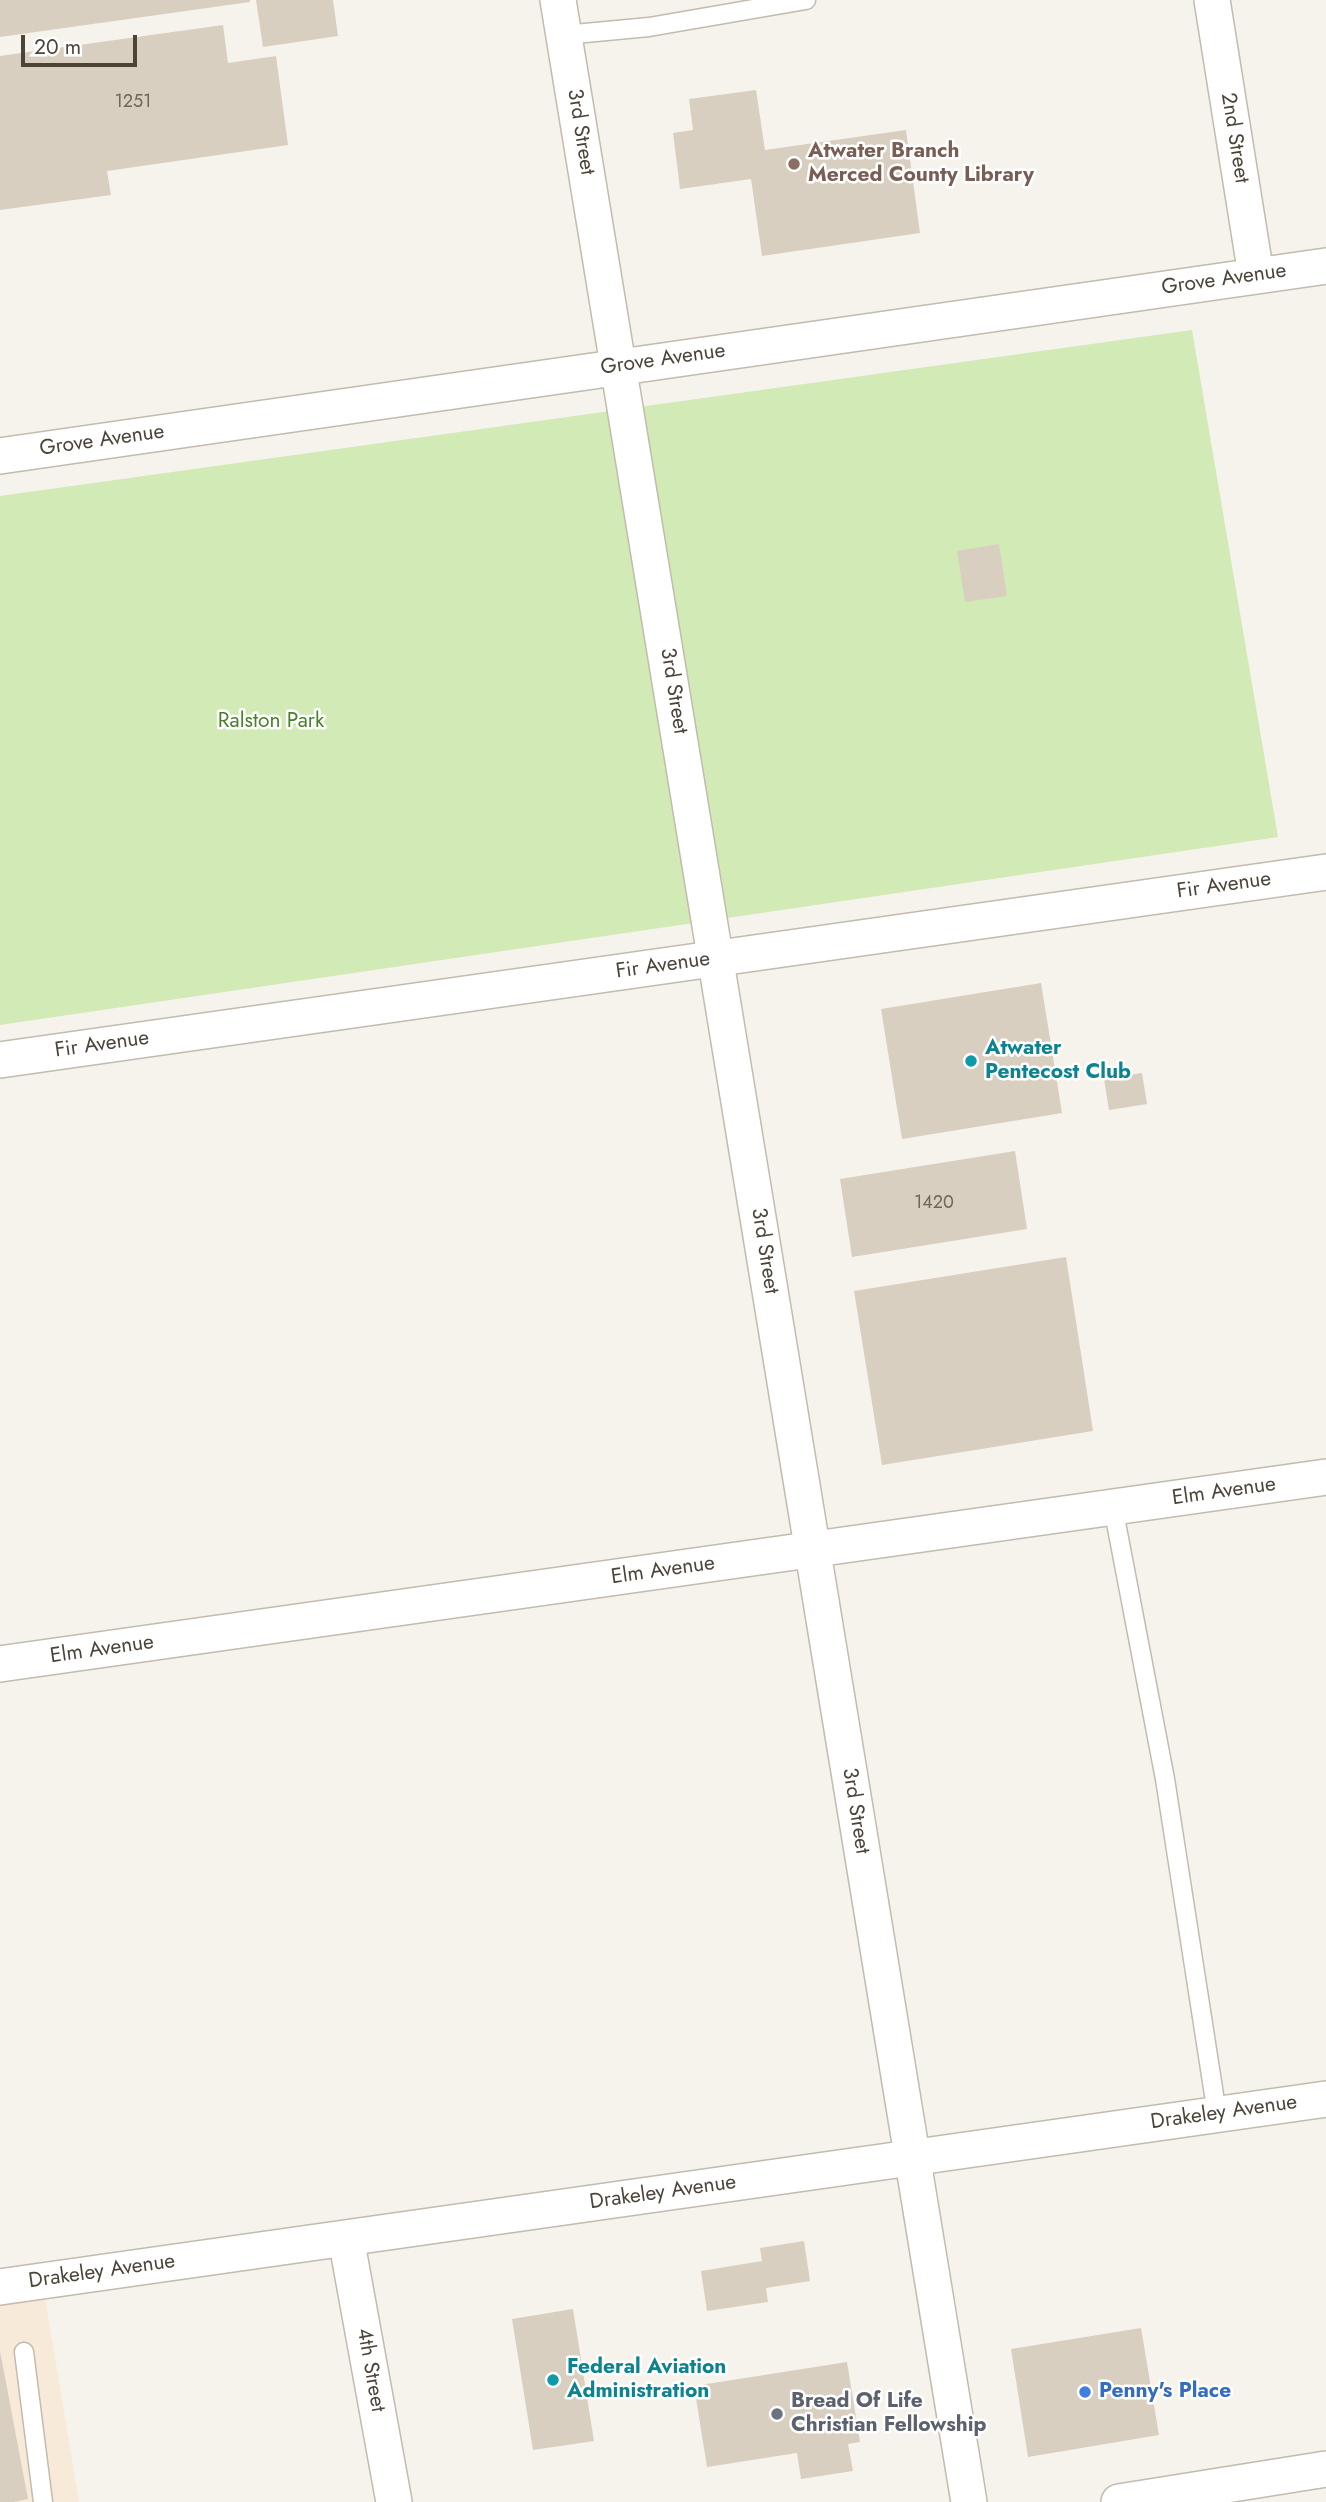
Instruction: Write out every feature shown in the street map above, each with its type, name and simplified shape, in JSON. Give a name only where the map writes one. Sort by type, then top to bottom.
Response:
[{"type":"street","name":"3rd Street","points":[[558,0],[969,2502]]},
{"type":"street","name":"2nd Street","points":[[1212,0],[1256,275]]},
{"type":"street","name":"Grove Avenue","points":[[0,456],[1326,266]]},
{"type":"street","name":"Fir Avenue","points":[[0,1060],[1326,872]]},
{"type":"street","name":"Elm Avenue","points":[[0,1664],[1326,1477]]},
{"type":"street","name":"Drakeley Avenue","points":[[0,2287],[1326,2099]]},
{"type":"street","name":"4th Street","points":[[346,2238],[394,2502]]},
{"type":"street","points":[[1119,2502],[1326,2469]]},
{"type":"lane","points":[[564,35],[649,27],[806,0]]},
{"type":"lane","points":[[1113,1507],[1165,1779],[1217,2114]]},
{"type":"lane","points":[[24,2352],[43,2502]]},
{"type":"shaded area","points":[[45,2297],[79,2502],[0,2502],[0,2302]]},
{"type":"green space","name":"Ralston Park","points":[[1192,330],[1278,837],[0,1025],[0,496]]},
{"type":"building","points":[[0,0],[250,0],[250,2],[0,37]]},
{"type":"building","points":[[256,0],[333,0],[338,36],[263,47]]},
{"type":"building","points":[[223,25],[228,63],[276,56],[288,145],[107,171],[111,195],[0,210],[0,56]]},
{"type":"building","name":"Atwater Branch Merced County Library","points":[[756,90],[765,150],[906,130],[920,233],[762,256],[751,179],[680,189],[673,133],[693,130],[689,99]]},
{"type":"building","points":[[999,544],[1007,596],[965,602],[957,551]]},
{"type":"building","name":"Atwater Pentecost Club","points":[[1041,983],[1062,1113],[902,1139],[881,1009]]},
{"type":"building","name":"Atwater Pentecost Club","points":[[1142,1073],[1147,1104],[1109,1110],[1104,1079]]},
{"type":"building","points":[[1015,1151],[1027,1229],[852,1257],[840,1179]]},
{"type":"building","points":[[1066,1257],[1093,1431],[882,1465],[854,1291]]},
{"type":"building","points":[[804,2241],[810,2281],[766,2288],[768,2302],[707,2311],[701,2271],[762,2261],[760,2248]]},
{"type":"building","name":"Federal Aviation Administration","points":[[573,2309],[594,2441],[533,2450],[512,2319]]},
{"type":"building","name":"Penny's Place","points":[[1141,2328],[1159,2435],[1028,2457],[1011,2349]]},
{"type":"building","points":[[0,2351],[28,2499],[13,2502],[0,2502]]},
{"type":"building","name":"Bread Of Life Christian Fellowship","points":[[847,2362],[860,2442],[848,2444],[853,2471],[801,2479],[797,2453],[707,2467],[694,2386]]},
{"type":"place","name":"Atwater Branch Merced County Library","points":[[794,164]]},
{"type":"place","name":"Atwater Pentecost Club","points":[[971,1061]]},
{"type":"place","name":"Federal Aviation Administration","points":[[553,2380]]},
{"type":"place","name":"Penny's Place","points":[[1085,2392]]},
{"type":"place","name":"Bread Of Life Christian Fellowship","points":[[777,2414]]}]
